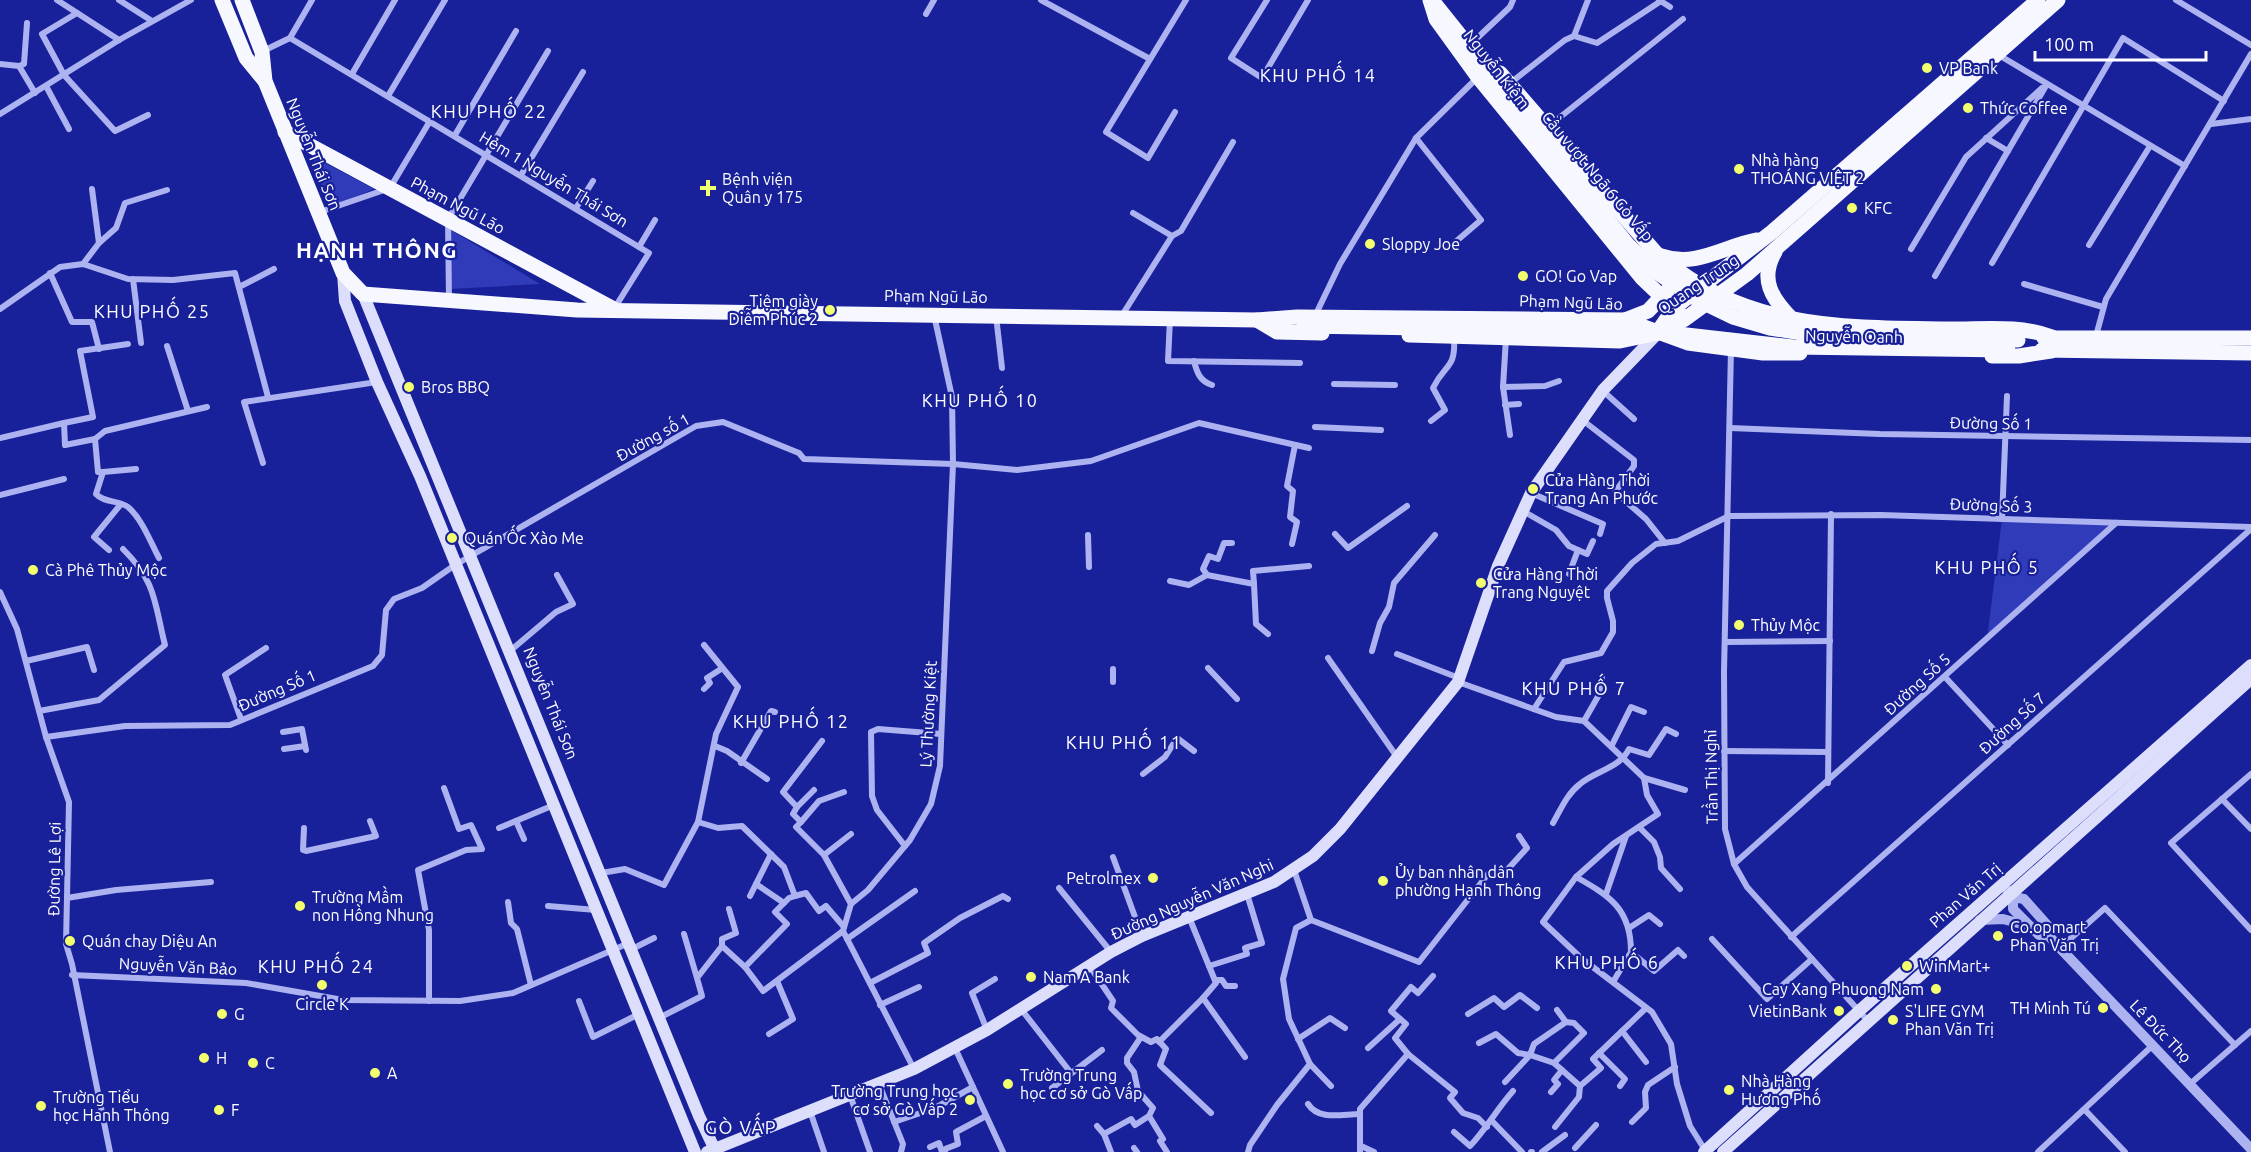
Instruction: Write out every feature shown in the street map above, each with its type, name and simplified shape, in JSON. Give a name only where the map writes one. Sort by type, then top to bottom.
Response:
[{"type":"main road","name":"Nguyễn Thái Sơn","points":[[222,0],[246,58],[265,81]]},
{"type":"main road","name":"Nguyễn Thái Sơn","points":[[242,0],[262,51],[265,81],[343,273],[345,301],[377,382],[420,476],[694,1152]]},
{"type":"main road","name":"Quang Trung","points":[[1680,313],[1718,296],[1778,247],[1814,206],[2038,0]]},
{"type":"main road","name":"Quang Trung","points":[[1658,333],[1702,288],[1763,239],[1814,206],[1997,54],[2058,0]]},
{"type":"main road","name":"Nguyễn Kiệm","points":[[1433,1],[1473,42],[1546,129],[1655,252],[1702,288],[1718,296]]},
{"type":"main road","name":"Nguyễn Kiệm","points":[[1433,1],[1436,19],[1478,77],[1642,278],[1680,313]]},
{"type":"main road","name":"Cầu vượt Ngã 6 Gò Vấp","points":[[1433,1],[1628,245],[1658,273],[1698,300],[1751,323],[1798,333],[2018,345]]},
{"type":"main road","name":"Phạm Ngũ Lão","points":[[285,132],[614,309]]},
{"type":"main road","points":[[1655,252],[1671,258],[1687,260],[1763,239]]},
{"type":"main road","points":[[1778,247],[1768,268],[1768,286],[1792,319]]},
{"type":"main road","points":[[1625,320],[1641,315],[1661,297],[1672,281],[1668,264]]},
{"type":"main road","name":"Nguyễn Thái Sơn","points":[[343,273],[363,294],[403,397],[472,557],[713,1151]]},
{"type":"main road","name":"Phạm Ngũ Lão","points":[[363,294],[577,310],[1120,317],[1309,322],[1625,320],[1658,333]]},
{"type":"main road","name":"Nguyễn Oanh","points":[[1718,296],[1737,305],[1769,315],[1792,319],[1865,327],[2019,329],[2052,344]]},
{"type":"main road","points":[[1731,349],[1737,305]]},
{"type":"main road","points":[[1763,353],[1769,315]]},
{"type":"main road","name":"Phạm Ngũ Lão","points":[[1257,320],[1270,330],[1285,333],[1620,341],[1658,333]]},
{"type":"main road","points":[[1309,322],[1660,332],[1793,346],[2018,345]]},
{"type":"main road","name":"Nguyễn Oanh","points":[[1658,333],[1688,342],[1763,353],[2019,356],[2052,344],[2096,338],[2251,338]]},
{"type":"main road","name":"Đường Nguyễn Văn Nghi","points":[[713,1151],[915,1069],[987,1030],[1111,952],[1142,936],[1246,894],[1294,870],[1313,856],[1336,834],[1458,680],[1498,566],[1531,493],[1580,419],[1603,390],[1658,333]]},
{"type":"main road","name":"Nguyễn Oanh","points":[[2018,345],[2052,344],[2251,353]]},
{"type":"main road","name":"Phan Văn Trị","points":[[1723,1152],[1980,920],[2008,891],[2251,665]]},
{"type":"main road","name":"Phan Văn Trị","points":[[1705,1151],[1859,1011],[2008,891],[2251,679]]},
{"type":"street","points":[[57,0],[119,40]]},
{"type":"street","points":[[119,0],[152,21]]},
{"type":"street","points":[[0,114],[119,40],[190,0]]},
{"type":"street","points":[[262,51],[290,38],[312,0]]},
{"type":"street","points":[[352,74],[395,0]]},
{"type":"street","points":[[388,96],[445,0]]},
{"type":"street","points":[[926,14],[934,0]]},
{"type":"street","points":[[1041,0],[1150,59]]},
{"type":"street","points":[[1175,112],[1148,158],[1106,132],[1186,0]]},
{"type":"street","points":[[1267,0],[1232,58],[1262,78],[1308,0]]},
{"type":"street","points":[[1473,42],[1510,8],[1513,0]]},
{"type":"street","points":[[1509,85],[1574,36],[1588,0]]},
{"type":"street","points":[[2176,0],[2251,45]]},
{"type":"street","points":[[1574,36],[1597,43],[1660,1],[1670,7]]},
{"type":"street","points":[[77,13],[42,34],[64,75],[115,130],[147,115]]},
{"type":"street","points":[[1546,129],[1683,19]]},
{"type":"street","points":[[0,64],[20,66],[24,64],[27,23]]},
{"type":"street","points":[[455,135],[516,31]]},
{"type":"street","name":"Hẻm 1 Nguyễn Thái Sơn","points":[[290,38],[649,253],[614,309]]},
{"type":"street","points":[[1992,263],[2123,39],[2224,101]]},
{"type":"street","points":[[448,300],[448,219],[548,51]]},
{"type":"street","points":[[1997,54],[2185,166]]},
{"type":"street","points":[[2096,338],[2103,307],[2250,55]]},
{"type":"street","points":[[20,66],[35,93]]},
{"type":"street","points":[[521,175],[583,72]]},
{"type":"street","points":[[1309,322],[1340,264],[1416,138],[1478,77]]},
{"type":"street","points":[[1911,249],[1966,157],[2047,84]]},
{"type":"street","points":[[1935,276],[2047,84]]},
{"type":"street","points":[[46,86],[69,129]]},
{"type":"street","points":[[2211,124],[2251,119]]},
{"type":"street","points":[[319,212],[390,188],[430,121]]},
{"type":"street","points":[[1416,138],[1481,220],[1453,244]]},
{"type":"street","points":[[1986,138],[2008,151]]},
{"type":"street","points":[[1120,317],[1172,236],[1181,231],[1233,142]]},
{"type":"street","points":[[2089,245],[2150,146]]},
{"type":"street","points":[[576,208],[593,181]]},
{"type":"street","points":[[92,189],[99,243]]},
{"type":"street","points":[[83,264],[99,243],[116,228],[125,203],[167,190]]},
{"type":"street","points":[[1133,213],[1172,236]]},
{"type":"street","points":[[639,247],[655,220]]},
{"type":"street","points":[[0,309],[60,267],[83,264],[132,279],[173,279],[235,273],[268,397]]},
{"type":"street","points":[[239,287],[274,269]]},
{"type":"street","points":[[50,273],[72,322],[92,322],[99,349]]},
{"type":"street","points":[[132,279],[141,343]]},
{"type":"street","points":[[2024,284],[2103,307]]},
{"type":"street","name":"Lý Thường Kiệt","points":[[851,904],[868,890],[905,846],[932,804],[940,766],[953,464],[952,397],[934,314]]},
{"type":"street","points":[[996,315],[1002,368]]},
{"type":"street","points":[[1170,318],[1168,361],[1300,363]]},
{"type":"street","points":[[1431,421],[1445,410],[1433,388],[1450,368],[1455,355],[1454,336]]},
{"type":"street","points":[[1506,338],[1503,387],[1510,435]]},
{"type":"street","points":[[0,438],[93,417],[80,351],[128,344]]},
{"type":"street","points":[[167,346],[188,411]]},
{"type":"street","points":[[1730,428],[1731,349]]},
{"type":"street","points":[[1194,361],[1197,374],[1205,383],[1212,385]]},
{"type":"street","points":[[1503,387],[1545,386],[1559,381]]},
{"type":"street","points":[[263,464],[244,402],[377,382]]},
{"type":"street","points":[[1334,384],[1395,385]]},
{"type":"street","points":[[1603,390],[1634,418]]},
{"type":"street","points":[[2002,519],[2007,396]]},
{"type":"street","points":[[1505,405],[1519,404]]},
{"type":"street","points":[[64,423],[65,445],[95,439],[105,431],[207,407]]},
{"type":"street","points":[[1580,419],[1634,460],[1634,466],[1615,492],[1646,519],[1665,543]]},
{"type":"street","name":"Đường số 1","points":[[455,565],[696,426],[723,422],[798,453],[804,459],[953,464],[1017,470],[1091,461],[1199,423],[1309,448]]},
{"type":"street","points":[[1315,427],[1382,430]]},
{"type":"street","name":"Đường Số 1","points":[[1730,428],[2006,437],[2251,440]]},
{"type":"street","name":"Trần Thị Nghỉ","points":[[1730,428],[1725,642],[1725,829],[1734,864],[1748,887],[1869,1022]]},
{"type":"street","points":[[95,439],[98,472],[136,469]]},
{"type":"street","points":[[1292,544],[1297,522],[1290,517],[1293,491],[1287,486],[1294,445]]},
{"type":"street","points":[[103,472],[96,494],[100,498],[121,504],[136,516],[159,558]]},
{"type":"street","points":[[0,495],[64,478]]},
{"type":"street","points":[[1531,493],[1603,524],[1600,534]]},
{"type":"street","points":[[110,550],[94,537],[121,504]]},
{"type":"street","points":[[1335,534],[1348,548],[1407,506]]},
{"type":"street","points":[[1523,511],[1556,530],[1569,546],[1587,554],[1593,541]]},
{"type":"street","points":[[1828,783],[1831,514]]},
{"type":"street","name":"Đường Số 3","points":[[1729,516],[1831,514],[2251,528]]},
{"type":"street","points":[[1534,709],[1564,662],[1601,653],[1613,632],[1607,591],[1632,563],[1656,544],[1678,541],[1729,516]]},
{"type":"street","name":"Đường Số 5","points":[[1734,864],[1828,783],[2116,523]]},
{"type":"street","name":"Đường Số 7","points":[[1791,937],[2251,528]]},
{"type":"street","points":[[1372,651],[1380,623],[1389,607],[1394,583],[1435,535]]},
{"type":"street","points":[[1088,536],[1089,567]]},
{"type":"street","points":[[1207,575],[1203,569],[1209,556],[1218,559],[1224,543],[1232,543]]},
{"type":"street","points":[[39,711],[99,700],[165,645],[151,585],[142,568],[123,549]]},
{"type":"street","points":[[1569,574],[1578,550]]},
{"type":"street","name":"Đường Số 1","points":[[46,737],[125,726],[230,725],[373,666],[382,655],[386,610],[394,599],[422,588],[455,565]]},
{"type":"street","points":[[1268,634],[1256,624],[1253,571],[1309,566]]},
{"type":"street","points":[[510,651],[556,612],[573,604],[557,575]]},
{"type":"street","points":[[1170,581],[1189,585],[1207,575],[1254,584]]},
{"type":"street","name":"Đường Lê Lợi","points":[[0,592],[17,628],[46,737],[69,802],[66,944],[110,1152]]},
{"type":"street","points":[[1725,642],[1830,641]]},
{"type":"street","points":[[601,873],[625,869],[664,885],[698,822],[716,734],[738,687],[721,669],[704,645]]},
{"type":"street","points":[[26,661],[87,647],[94,670]]},
{"type":"street","points":[[241,719],[225,675],[266,648]]},
{"type":"street","points":[[1397,654],[1556,717],[1584,721],[1612,745],[1644,778],[1685,790]]},
{"type":"street","points":[[1328,658],[1398,758]]},
{"type":"street","points":[[1208,668],[1237,699]]},
{"type":"street","points":[[704,689],[710,683],[708,678],[721,669]]},
{"type":"street","points":[[1113,669],[1113,682]]},
{"type":"street","points":[[1945,677],[2008,745]]},
{"type":"street","points":[[1584,721],[1600,693],[1602,678]]},
{"type":"street","points":[[1612,745],[1631,707],[1644,712]]},
{"type":"street","points":[[741,763],[771,711],[775,712]]},
{"type":"street","points":[[283,732],[302,729],[306,748],[284,749]]},
{"type":"street","points":[[905,846],[877,810],[872,796],[871,732],[878,729],[941,734]]},
{"type":"street","points":[[1553,823],[1569,795],[1581,783],[1625,758],[1629,749],[1649,755],[1666,729],[1676,734]]},
{"type":"street","points":[[1143,774],[1165,757],[1177,738],[1194,751]]},
{"type":"street","points":[[796,807],[783,792],[822,741]]},
{"type":"street","points":[[715,746],[767,779]]},
{"type":"street","points":[[1724,751],[1828,752]]},
{"type":"street","points":[[2251,774],[2171,843],[2251,930]]},
{"type":"street","points":[[1644,778],[1647,795],[1658,814],[1626,835],[1576,876],[1543,922],[1581,958],[1645,1009],[1652,1012],[1671,1044],[1690,1126],[1705,1151]]},
{"type":"street","points":[[429,1001],[429,930],[418,870],[466,850],[482,849],[471,825],[459,829],[444,788]]},
{"type":"street","points":[[801,822],[792,814],[814,790]]},
{"type":"street","points":[[722,946],[745,967],[763,991],[844,929],[851,904],[824,855],[796,827],[819,801],[844,792]]},
{"type":"street","points":[[2222,798],[2251,829]]},
{"type":"street","points":[[499,828],[554,805]]},
{"type":"street","points":[[303,828],[303,850],[306,851],[376,836],[370,821]]},
{"type":"street","points":[[516,821],[524,839]]},
{"type":"street","points":[[698,822],[718,828],[742,826],[784,867],[795,896]]},
{"type":"street","points":[[1638,827],[1654,842],[1660,857],[1661,868],[1680,889]]},
{"type":"street","points":[[824,855],[851,834]]},
{"type":"street","points":[[1606,894],[1615,876],[1626,835]]},
{"type":"street","points":[[1330,1086],[1310,1064],[1289,1019],[1283,979],[1296,928],[1311,920],[1419,962],[1488,874],[1508,870],[1527,848],[1519,836]]},
{"type":"street","points":[[750,897],[771,854]]},
{"type":"street","points":[[1113,857],[1142,936]]},
{"type":"street","points":[[1294,870],[1311,920]]},
{"type":"street","points":[[1576,876],[1606,894],[1621,909],[1629,928],[1631,952],[1613,982]]},
{"type":"street","points":[[67,898],[116,890],[211,882]]},
{"type":"street","points":[[756,884],[784,903]]},
{"type":"street","points":[[1059,888],[1111,952]]},
{"type":"street","points":[[847,939],[915,891]]},
{"type":"street","name":"Lê Đức Thọ","points":[[2008,891],[2013,909],[2039,935],[2048,935]]},
{"type":"street","name":"Lê Đức Thọ","points":[[2008,891],[2024,899],[2048,926],[2048,935],[2251,1149]]},
{"type":"street","points":[[745,967],[787,924],[776,912],[795,896],[807,893],[819,911],[825,906],[844,929],[880,1005],[915,1069]]},
{"type":"street","points":[[1209,966],[1247,954],[1245,948],[1262,943],[1246,894]]},
{"type":"street","points":[[870,983],[928,953],[924,943],[960,918],[1003,896],[1008,899]]},
{"type":"street","points":[[508,902],[511,923],[517,929],[531,985]]},
{"type":"street","points":[[548,906],[597,910]]},
{"type":"street","points":[[2060,948],[2105,908],[2235,1045]]},
{"type":"street","points":[[697,978],[722,946],[722,939],[736,933],[729,909]]},
{"type":"street","points":[[1629,928],[1649,915],[1660,924]]},
{"type":"street","points":[[1159,1042],[1216,983],[1189,917]]},
{"type":"street","name":"Lê Đức Thọ","points":[[1980,920],[2003,919],[2032,928]]},
{"type":"street","points":[[659,1018],[702,996],[684,934]]},
{"type":"street","name":"Nguyễn Văn Bảo","points":[[72,975],[246,983],[343,1000],[460,1001],[502,996],[613,950],[654,938]]},
{"type":"street","points":[[1712,939],[1767,999],[1812,960]]},
{"type":"street","points":[[1631,952],[1654,971],[1678,950],[1684,956]]},
{"type":"street","points":[[1089,965],[1113,1001],[1111,1008],[1141,1037],[1151,1042],[1157,1039],[1166,1049],[1160,1065],[1211,1113]]},
{"type":"street","points":[[1433,976],[1418,993],[1412,987],[1391,1011],[1406,1024],[1395,1038],[1408,1054],[1455,1092],[1450,1098],[1463,1113],[1478,1118],[1487,1127]]},
{"type":"street","points":[[987,1030],[972,993],[995,979]]},
{"type":"street","points":[[1215,980],[1222,980],[1226,986],[1235,986]]},
{"type":"street","points":[[769,1034],[793,1019],[777,981]]},
{"type":"street","points":[[880,1005],[919,987]]},
{"type":"street","points":[[1468,1014],[1494,998],[1504,1007],[1520,995],[1537,1008]]},
{"type":"street","points":[[1203,998],[1245,1058]]},
{"type":"street","points":[[579,1000],[593,1037],[639,1013]]},
{"type":"street","points":[[1021,1009],[1071,1073]]},
{"type":"street","points":[[1555,1127],[1579,1097],[1580,1086],[1601,1068],[1593,1059],[1645,1009]]},
{"type":"street","points":[[1557,1010],[1566,1022]]},
{"type":"street","points":[[1298,1039],[1330,1018],[1345,1028]]},
{"type":"street","points":[[1368,1048],[1400,1019]]},
{"type":"street","points":[[1505,1082],[1530,1055],[1534,1044],[1566,1022],[1574,1023],[1584,1034],[1554,1063]]},
{"type":"street","points":[[1622,1031],[1646,1062]]},
{"type":"street","points":[[2190,1084],[2251,1031]]},
{"type":"street","points":[[1479,1043],[1496,1034],[1518,1053],[1554,1063],[1580,1086]]},
{"type":"street","points":[[1104,1134],[1131,1119],[1135,1125],[1149,1116],[1153,1108],[1138,1091],[1134,1072],[1127,1063],[1127,1058],[1141,1037]]},
{"type":"street","points":[[2038,1152],[2152,1046]]},
{"type":"street","points":[[956,1048],[1002,1152]]},
{"type":"street","points":[[1052,1088],[1102,1050]]},
{"type":"street","points":[[1599,1053],[1625,1079],[1620,1086]]},
{"type":"street","points":[[1374,1152],[1361,1149],[1360,1109],[1408,1054]]},
{"type":"street","points":[[1248,1152],[1250,1145],[1277,1105],[1310,1064]]},
{"type":"street","points":[[1632,1122],[1646,1108],[1645,1092],[1648,1085],[1675,1067]]},
{"type":"street","points":[[1551,1092],[1558,1083],[1554,1080],[1562,1070]]},
{"type":"street","points":[[879,1084],[903,1144],[901,1152]]},
{"type":"street","points":[[894,1122],[935,1108],[973,1087]]},
{"type":"street","points":[[1454,1132],[1468,1149],[1513,1091]]},
{"type":"street","points":[[850,1095],[870,1152]]},
{"type":"street","points":[[1308,1104],[1314,1113],[1321,1115],[1360,1114]]},
{"type":"street","points":[[2085,1110],[2125,1152]]},
{"type":"street","points":[[810,1111],[824,1152]]},
{"type":"street","points":[[962,1152],[956,1132],[986,1116]]},
{"type":"street","points":[[1149,1116],[1163,1139],[1160,1141],[1167,1152]]},
{"type":"street","points":[[1491,1119],[1522,1152]]},
{"type":"street","points":[[1575,1148],[1596,1125]]},
{"type":"street","points":[[1097,1126],[1104,1134],[1112,1152]]},
{"type":"street","points":[[1542,1152],[1565,1135]]},
{"type":"street","points":[[930,1147],[939,1143],[944,1152],[945,1149],[958,1144]]},
{"type":"shaded area","points":[[312,156],[374,189],[329,208]]},
{"type":"shaded area","points":[[451,230],[540,284],[451,289]]},
{"type":"shaded area","points":[[2002,519],[2116,523],[1987,639]]},
{"type":"place","name":"VP Bank","points":[[1927,68]]},
{"type":"place","name":"Thức Coffee","points":[[1968,108]]},
{"type":"place","name":"Nhà hàng THOÁNG VIỆT 2","points":[[1739,169]]},
{"type":"place","name":"Bệnh viện Quân y 175","points":[[708,188]]},
{"type":"place","name":"KFC","points":[[1852,208]]},
{"type":"place","name":"Sloppy Joe","points":[[1370,244]]},
{"type":"place","name":"GO! Go Vap","points":[[1523,276]]},
{"type":"place","name":"Tiệm giày Diễm Phúc 2","points":[[830,310]]},
{"type":"place","name":"Bros BBQ","points":[[409,387]]},
{"type":"place","name":"Cửa Hàng Thời Trang An Phước","points":[[1533,489]]},
{"type":"place","name":"Quán Ốc Xào Me","points":[[452,538]]},
{"type":"place","name":"Cà Phê Thủy Mộc","points":[[33,570]]},
{"type":"place","name":"Cửa Hàng Thời Trang Nguyệt","points":[[1481,583]]},
{"type":"place","name":"Thủy Mộc","points":[[1739,625]]},
{"type":"place","name":"Petrolmex","points":[[1153,878]]},
{"type":"place","name":"Ủy ban nhân dân phường Hạnh Thông","points":[[1383,881]]},
{"type":"place","name":"Trường Mầm non Hồng Nhung","points":[[300,906]]},
{"type":"place","name":"Co.opmart Phan Văn Trị","points":[[1998,936]]},
{"type":"place","name":"Quán chay Diệu An","points":[[70,941]]},
{"type":"place","name":"WinMart+","points":[[1907,966]]},
{"type":"place","name":"Nam A Bank","points":[[1031,977]]},
{"type":"place","name":"Circle K","points":[[322,985]]},
{"type":"place","name":"Cay Xang Phuong Nam","points":[[1936,989]]},
{"type":"place","name":"TH Minh Tú","points":[[2103,1008]]},
{"type":"place","name":"VietinBank","points":[[1839,1011]]},
{"type":"place","name":"G","points":[[222,1014]]},
{"type":"place","name":"S'LIFE GYM Phan Văn Trị","points":[[1893,1020]]},
{"type":"place","name":"H","points":[[204,1058]]},
{"type":"place","name":"C","points":[[253,1063]]},
{"type":"place","name":"A","points":[[375,1073]]},
{"type":"place","name":"Trường Trung học cơ sở Gò Vấp","points":[[1008,1084]]},
{"type":"place","name":"Nhà Hàng Hương Phố","points":[[1729,1090]]},
{"type":"place","name":"Trường Trung học cơ sở Gò Vấp 2","points":[[970,1100]]},
{"type":"place","name":"Trường Tiểu học Hanh Thông","points":[[41,1106]]},
{"type":"place","name":"F","points":[[219,1110]]},
{"type":"district","name":"KHU PHỐ 14","points":[[1318,75]]},
{"type":"district","name":"KHU PHỐ 22","points":[[489,111]]},
{"type":"district","name":"HẠNH THÔNG","points":[[377,249]]},
{"type":"district","name":"KHU PHỐ 25","points":[[152,311]]},
{"type":"district","name":"KHU PHỐ 10","points":[[980,400]]},
{"type":"district","name":"KHU PHỐ 5","points":[[1987,567]]},
{"type":"district","name":"KHU PHỐ 7","points":[[1574,688]]},
{"type":"district","name":"KHU PHỐ 12","points":[[791,721]]},
{"type":"district","name":"KHU PHỐ 11","points":[[1124,742]]},
{"type":"district","name":"KHU PHỐ 6","points":[[1607,962]]},
{"type":"district","name":"KHU PHỐ 24","points":[[316,966]]},
{"type":"district","name":"GÒ VẤP","points":[[741,1127]]}]
